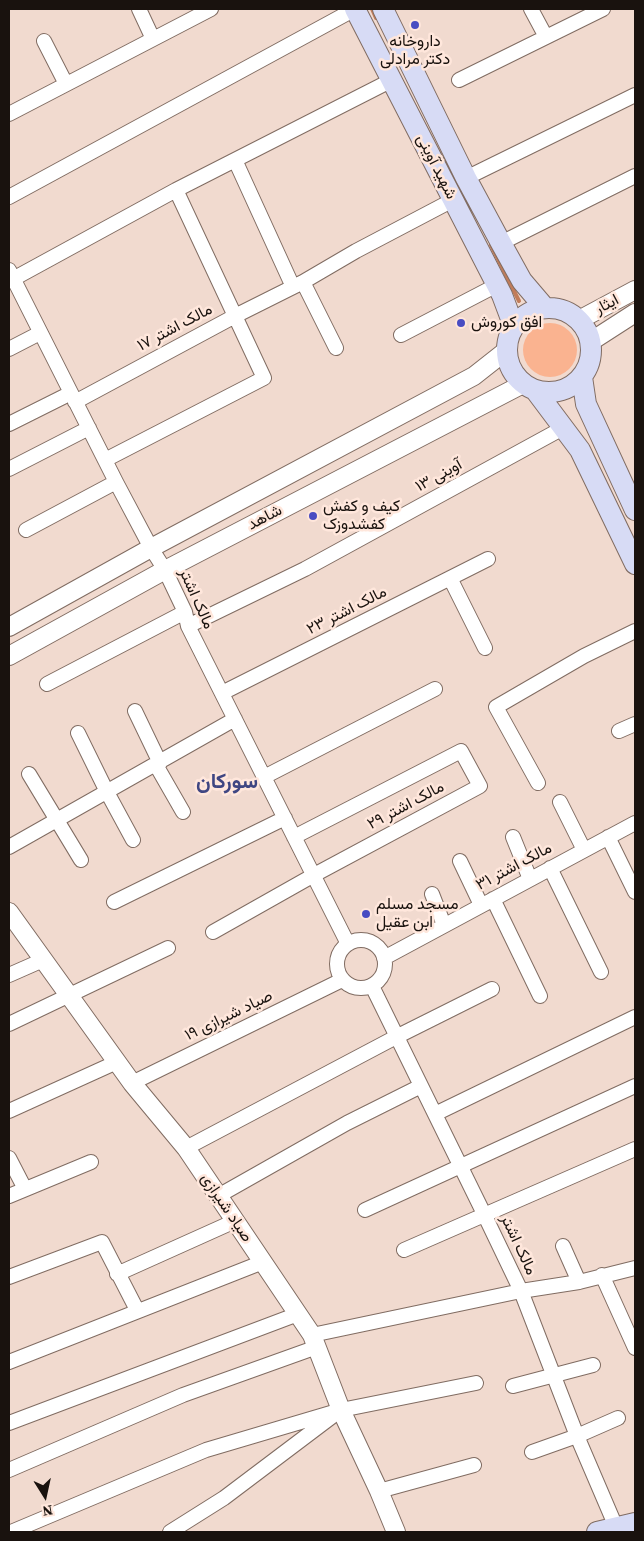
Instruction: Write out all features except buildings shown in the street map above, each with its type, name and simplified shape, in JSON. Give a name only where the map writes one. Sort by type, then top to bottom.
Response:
[{"type":"main road","name":"شهید آوینی","points":[[355,9],[497,285],[514,327]]},
{"type":"main road","name":"شهید آوینی","points":[[385,9],[466,178],[522,281],[545,308]]},
{"type":"main road","points":[[529,387],[548,392],[561,391],[572,386],[582,377],[588,366],[591,354],[590,342],[579,320],[569,313],[558,309],[545,308],[533,311],[522,318],[508,338],[507,350],[511,369],[529,387],[580,450],[635,564]]},
{"type":"main road","points":[[582,377],[586,404],[635,507]]},
{"type":"main road","points":[[606,1530],[635,1523]]},
{"type":"street","points":[[139,9],[153,38]]},
{"type":"street","points":[[9,197],[355,9]]},
{"type":"street","points":[[531,9],[546,36]]},
{"type":"street","points":[[459,80],[603,9]]},
{"type":"street","points":[[9,114],[204,10]]},
{"type":"street","points":[[44,41],[66,84]]},
{"type":"street","points":[[12,283],[176,190],[392,80]]},
{"type":"street","points":[[466,178],[635,95]]},
{"type":"street","points":[[235,160],[298,284],[336,348]]},
{"type":"street","points":[[501,243],[635,176]]},
{"type":"street","points":[[105,460],[264,378],[176,190]]},
{"type":"street","name":"مالک اشتر ۱۷","points":[[9,424],[73,397],[298,284],[453,200]]},
{"type":"street","name":"مالک اشتر","points":[[12,283],[40,333],[151,548],[165,570],[185,612],[188,626],[348,944]]},
{"type":"street","points":[[401,335],[497,285]]},
{"type":"street","name":"ایثار","points":[[579,320],[635,290]]},
{"type":"street","name":"ایثار","points":[[590,342],[635,313]]},
{"type":"street","points":[[9,349],[40,333]]},
{"type":"street","name":"شاهد","points":[[9,627],[151,548],[474,376],[507,350]]},
{"type":"street","name":"شاهد","points":[[9,656],[165,570],[529,387]]},
{"type":"street","points":[[9,469],[88,428]]},
{"type":"street","name":"آوینی ۱۳","points":[[188,626],[305,569],[563,428]]},
{"type":"street","points":[[26,530],[116,482]]},
{"type":"street","name":"مالک اشتر ۲۳","points":[[222,693],[488,559]]},
{"type":"street","points":[[450,578],[485,648]]},
{"type":"street","points":[[47,684],[185,612]]},
{"type":"street","points":[[538,783],[496,707],[584,656],[635,631]]},
{"type":"street","points":[[264,777],[435,689]]},
{"type":"street","points":[[135,711],[158,764],[183,812]]},
{"type":"street","points":[[9,847],[235,719]]},
{"type":"street","points":[[619,731],[635,724]]},
{"type":"street","points":[[78,733],[133,840]]},
{"type":"street","name":"مالک اشتر ۲۹","points":[[294,837],[461,751],[480,786],[314,875]]},
{"type":"street","points":[[30,774],[81,860]]},
{"type":"street","points":[[560,802],[584,850]]},
{"type":"street","points":[[114,902],[285,818]]},
{"type":"street","name":"مالک اشتر ۳۱","points":[[384,958],[635,823]]},
{"type":"street","points":[[513,837],[530,878]]},
{"type":"street","points":[[608,837],[635,892]]},
{"type":"street","points":[[460,861],[487,902],[540,996]]},
{"type":"street","points":[[550,868],[601,972]]},
{"type":"street","points":[[213,932],[314,875]]},
{"type":"street","points":[[432,894],[444,925]]},
{"type":"street","name":"صیاد شیرازی","points":[[9,912],[132,1083],[186,1148],[298,1314],[314,1341],[341,1410],[396,1532]]},
{"type":"street","points":[[362,940],[370,942],[381,951],[384,958],[382,977],[372,986],[356,988],[348,985],[338,973],[336,964],[338,956],[348,944],[362,940]]},
{"type":"street","points":[[9,1024],[168,948]]},
{"type":"street","points":[[9,975],[43,960]]},
{"type":"street","name":"صیاد شیرازی ۱۹","points":[[132,1083],[342,980]]},
{"type":"street","name":"مالک اشتر","points":[[372,986],[521,1291],[577,1436],[606,1530]]},
{"type":"street","points":[[186,1148],[334,1069],[492,989]]},
{"type":"street","points":[[435,1114],[635,1017]]},
{"type":"street","points":[[9,1111],[117,1062]]},
{"type":"street","points":[[218,1196],[348,1123],[421,1086]]},
{"type":"street","points":[[365,1210],[635,1086]]},
{"type":"street","points":[[404,1250],[635,1150]]},
{"type":"street","points":[[9,1158],[25,1189]]},
{"type":"street","points":[[9,1196],[91,1162]]},
{"type":"street","points":[[117,1274],[235,1221]]},
{"type":"street","points":[[9,1277],[102,1242],[137,1310]]},
{"type":"street","points":[[562,1246],[579,1282]]},
{"type":"street","points":[[9,1362],[263,1262]]},
{"type":"street","points":[[9,1470],[314,1341],[521,1291],[579,1282],[635,1268]]},
{"type":"street","points":[[602,1275],[635,1348]]},
{"type":"street","points":[[9,1423],[298,1314]]},
{"type":"street","points":[[513,1386],[593,1365]]},
{"type":"street","points":[[11,1532],[206,1450],[341,1410],[476,1383]]},
{"type":"street","points":[[170,1532],[224,1498],[341,1410]]},
{"type":"street","points":[[532,1452],[577,1436],[618,1418]]},
{"type":"street","points":[[379,1491],[474,1465]]},
{"type":"shaded area","points":[[550,323],[560,325],[569,331],[575,340],[577,350],[575,360],[569,369],[560,375],[550,377],[540,375],[531,369],[525,360],[523,350],[525,340],[531,331],[540,325]]},
{"type":"waterway","points":[[372,9],[376,18]]},
{"type":"waterway","points":[[491,245],[519,301]]},
{"type":"place","name":"داروخانه دکتر مرادلی","points":[[415,25]]},
{"type":"place","name":"افق کوروش","points":[[461,323]]},
{"type":"place","name":"کیف و کفش کفشدوزک","points":[[313,516]]},
{"type":"place","name":"مسجد مسلم ابن عقیل","points":[[366,914]]},
{"type":"district","name":"سورکان","points":[[227,783]]}]
